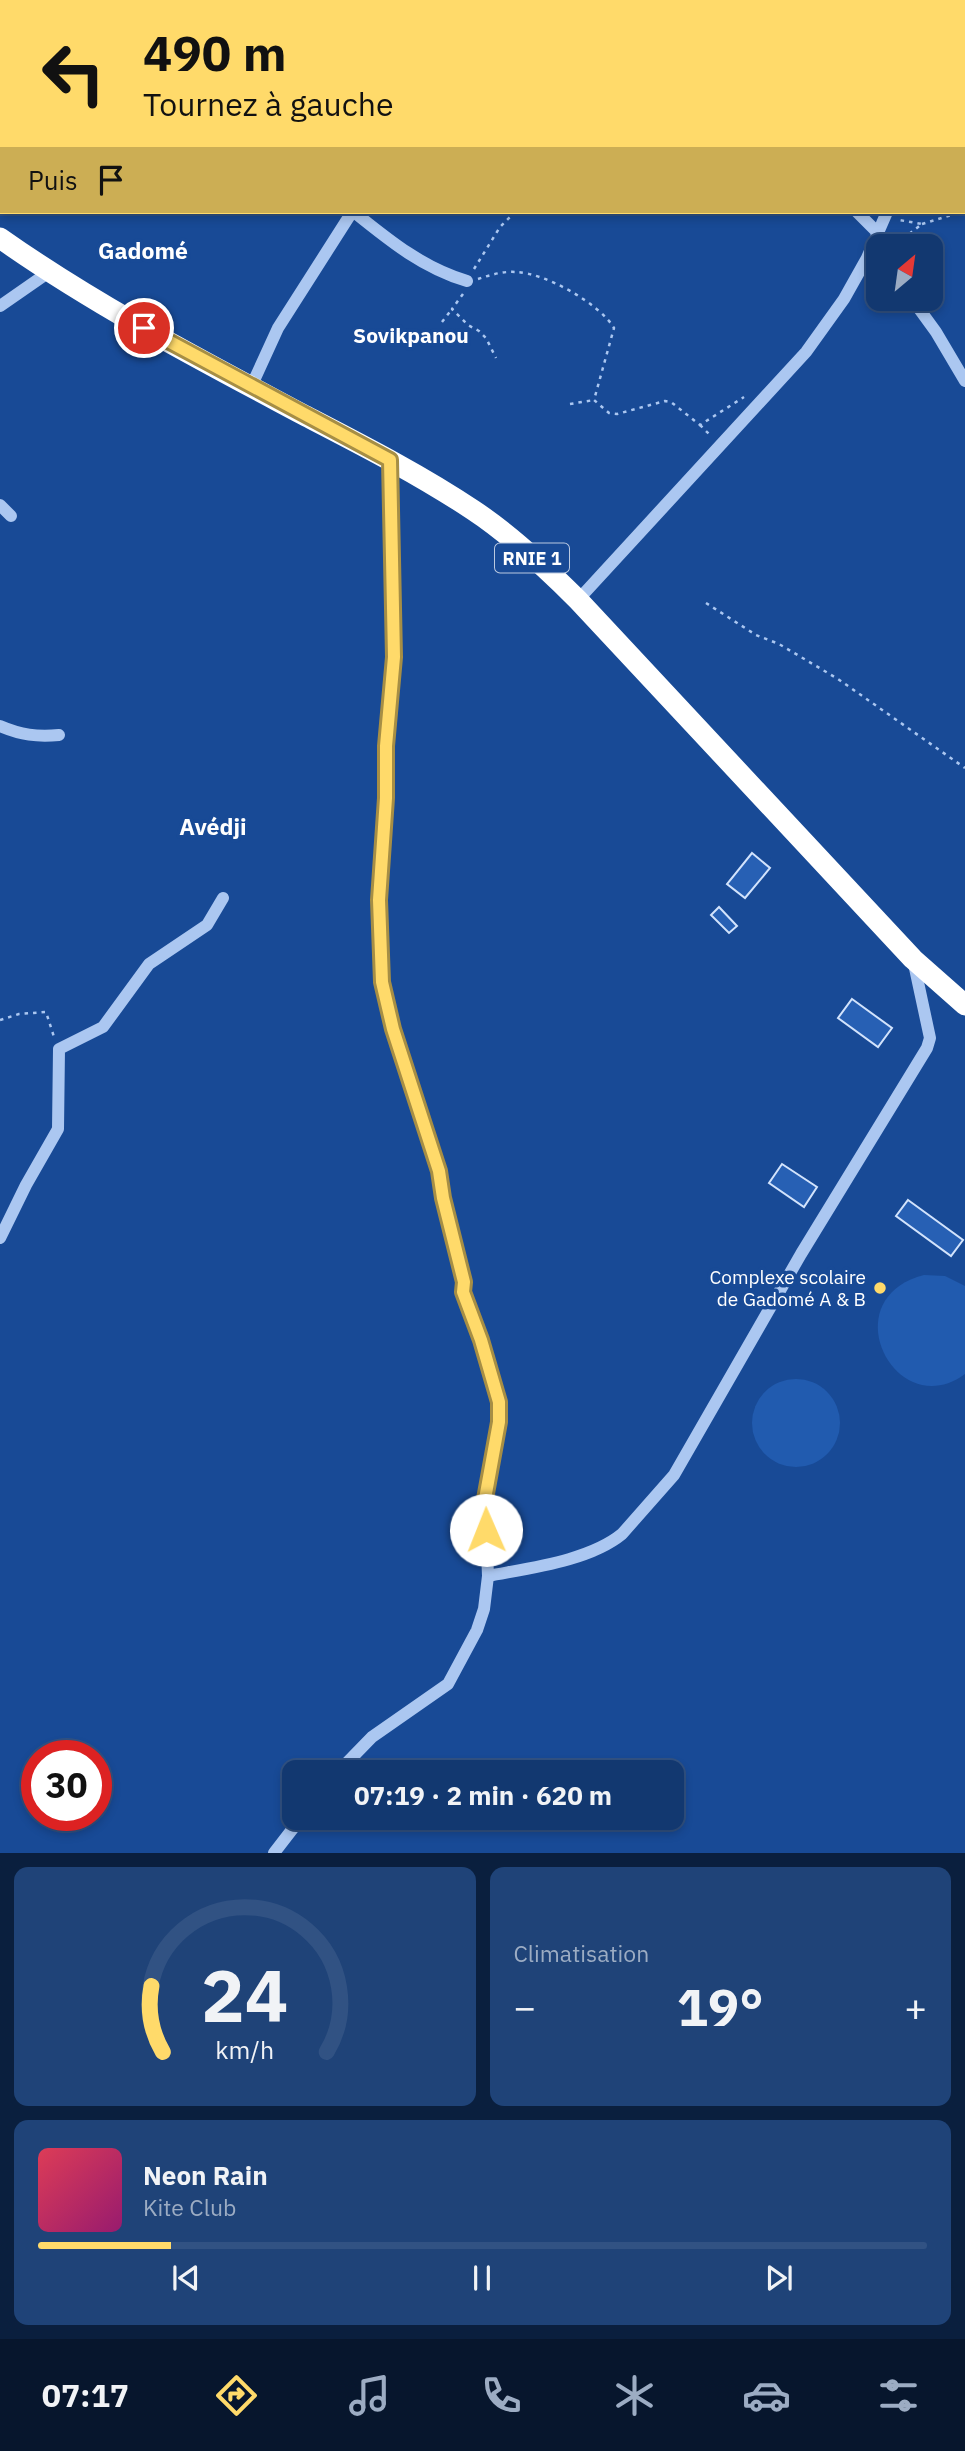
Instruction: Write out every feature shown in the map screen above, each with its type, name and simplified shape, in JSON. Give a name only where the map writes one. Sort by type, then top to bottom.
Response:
[{"type":"highway","name":"RNIE 1","points":[[0,237],[49,272],[251,387],[390,460],[475,511],[548,571],[578,600],[912,959],[965,1005]]},
{"type":"street","points":[[349,0],[354,0]]},
{"type":"street","points":[[251,387],[278,328],[352,214]]},
{"type":"street","points":[[356,214],[414,258],[443,274],[467,281]]},
{"type":"street","points":[[859,214],[878,233]]},
{"type":"street","points":[[578,600],[806,352],[844,299],[886,214]]},
{"type":"street","points":[[0,306],[49,272]]},
{"type":"street","points":[[921,312],[965,381]]},
{"type":"street","points":[[350,1760],[372,1737],[448,1684],[477,1630],[484,1609],[488,1576],[485,1499],[499,1422],[499,1402],[481,1340],[463,1292],[464,1282],[439,1171],[393,1029],[382,982],[379,900],[386,798],[386,746],[394,657],[390,460]]},
{"type":"street","points":[[0,505],[11,516]]},
{"type":"street","points":[[0,726],[19,735],[59,735]]},
{"type":"street","points":[[0,1238],[58,1129],[59,1049],[103,1027],[149,964],[207,925],[223,898]]},
{"type":"street","points":[[488,1576],[554,1562],[612,1542],[674,1475],[801,1254],[927,1048],[930,1038],[912,959]]},
{"type":"street","points":[[274,1853],[292,1830]]},
{"type":"path","points":[[442,322],[463,294],[481,255],[500,227],[513,214]]},
{"type":"path","points":[[886,214],[922,225]]},
{"type":"path","points":[[910,234],[922,225],[954,214]]},
{"type":"path","points":[[467,281],[503,272],[519,272],[552,283],[585,299],[608,320],[614,328],[594,400]]},
{"type":"path","points":[[452,309],[486,338],[496,358]]},
{"type":"path","points":[[594,400],[609,413],[617,414],[665,401],[671,402],[700,425],[744,397]]},
{"type":"path","points":[[570,404],[594,400]]},
{"type":"path","points":[[706,603],[756,635],[779,644],[838,679],[965,768]]},
{"type":"path","points":[[0,1020],[19,1014],[46,1012],[59,1049]]},
{"type":"shaded area","points":[[924,1275],[945,1276],[965,1286],[965,1374],[940,1385],[916,1383],[897,1371],[884,1353],[878,1330],[881,1308],[896,1288]]},
{"type":"shaded area","points":[[796,1379],[813,1383],[827,1392],[836,1406],[840,1423],[836,1440],[827,1454],[813,1463],[796,1467],[779,1463],[765,1454],[756,1440],[752,1423],[756,1406],[765,1392],[779,1383]]},
{"type":"building","points":[[752,853],[770,868],[745,898],[727,884]]},
{"type":"building","points":[[719,907],[737,926],[729,933],[711,915]]},
{"type":"building","points":[[852,999],[892,1028],[878,1047],[838,1018]]},
{"type":"building","points":[[782,1164],[817,1187],[804,1207],[769,1183]]},
{"type":"building","points":[[908,1200],[963,1240],[951,1256],[896,1216]]},
{"type":"place","name":"Complexe scolaire de Gadomé A & B","points":[[880,1288]]},
{"type":"district","name":"Gadomé","points":[[143,250]]},
{"type":"district","name":"Sovikpanou","points":[[411,335]]},
{"type":"district","name":"Avédji","points":[[213,826]]},
{"type":"route","points":[[144,328],[390,460],[394,657],[386,746],[386,798],[379,900],[382,982],[393,1029],[439,1171],[464,1282],[463,1292],[481,1340],[499,1402],[499,1422],[485,1490],[486,1530]]}]
